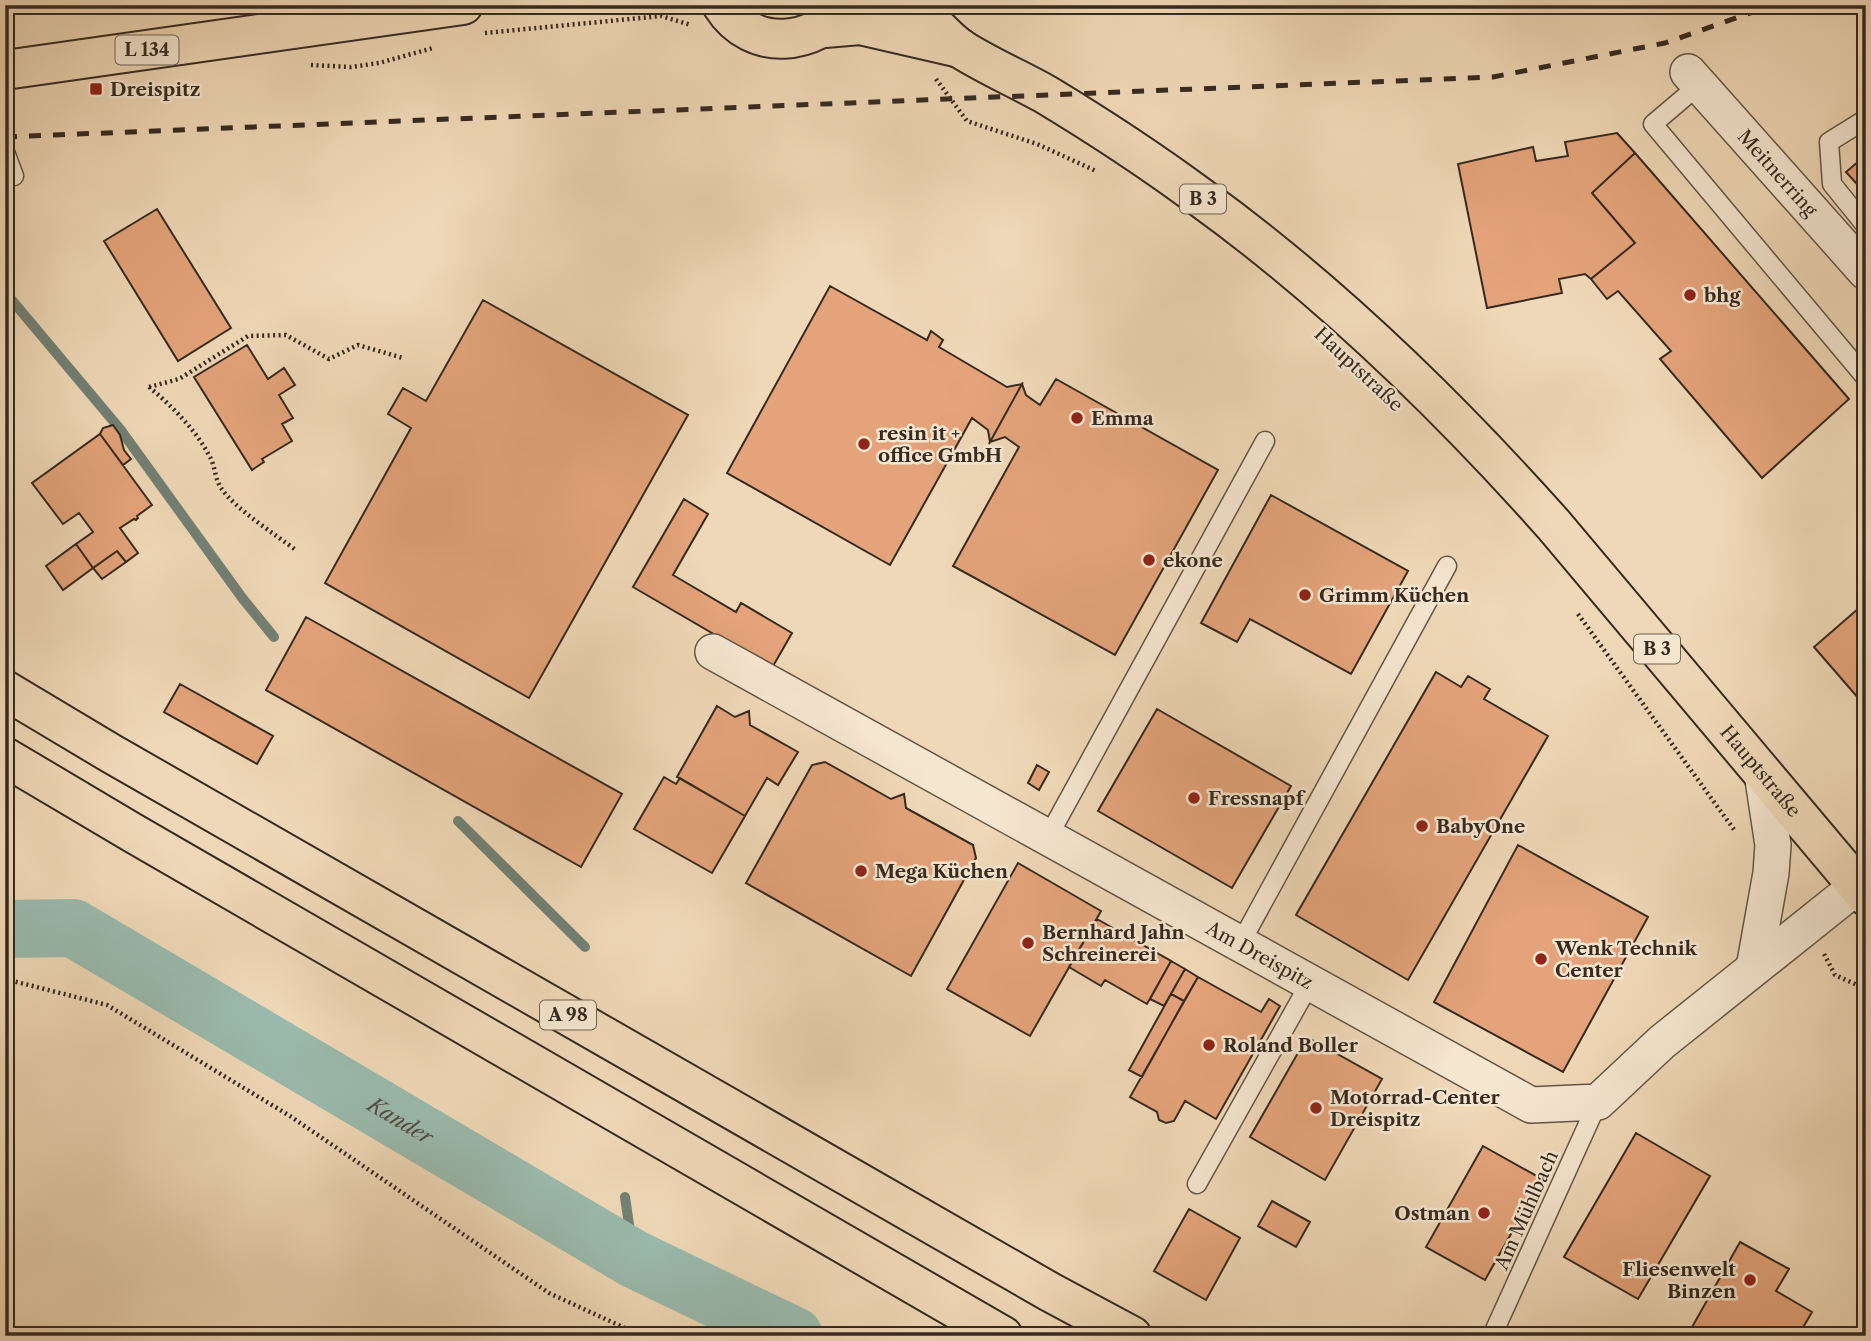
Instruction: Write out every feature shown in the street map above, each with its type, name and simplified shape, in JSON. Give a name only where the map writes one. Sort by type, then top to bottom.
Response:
[{"type":"main road","name":"L 134","points":[[5,70],[463,5]]},
{"type":"main road","name":"Hauptstraße","points":[[915,5],[960,48],[1047,96],[1144,158],[1294,268],[1359,327],[1502,467],[1762,773],[1863,887]]},
{"type":"main road","name":"Hauptstraße","points":[[713,12],[750,31],[780,39],[811,35],[836,17],[960,48]]},
{"type":"main road","name":"A 98","points":[[5,690],[196,803],[1132,1336]]},
{"type":"main road","points":[[5,757],[1003,1336]]},
{"type":"street","name":"Meitnerring","points":[[1693,78],[1866,272]]},
{"type":"street","name":"Am Dreispitz","points":[[713,652],[1531,1105],[1598,1102]]},
{"type":"street","points":[[1754,968],[1771,873],[1773,845],[1762,773]]},
{"type":"street","points":[[1598,1102],[1662,1042],[1810,924],[1863,887]]},
{"type":"lane","points":[[1693,78],[1653,124],[1866,378]]},
{"type":"lane","points":[[1866,119],[1829,142],[1832,184],[1866,226]]},
{"type":"lane","points":[[5,152],[14,176]]},
{"type":"lane","points":[[1048,837],[1265,441]]},
{"type":"lane","points":[[1240,944],[1447,566]]},
{"type":"lane","points":[[1197,1184],[1310,983]]},
{"type":"lane","name":"Am Mühlbach","points":[[1492,1336],[1598,1102]]},
{"type":"path","points":[[661,16],[688,23],[713,12]]},
{"type":"path","points":[[928,72],[936,78],[967,121],[1037,144],[1103,174]]},
{"type":"path","points":[[297,551],[236,504],[220,486],[213,463],[203,444],[149,387],[179,379],[248,336],[286,335],[329,359],[358,345],[403,358]]},
{"type":"path","points":[[1572,606],[1733,827],[1738,838]]},
{"type":"path","points":[[1810,924],[1835,975],[1866,989]]},
{"type":"path","points":[[5,979],[107,1005],[290,1116],[549,1293],[642,1336]]},
{"type":"building","points":[[1617,133],[1635,153],[1592,193],[1635,243],[1591,279],[1585,274],[1559,279],[1562,293],[1487,308],[1458,164],[1533,147],[1536,161],[1568,156],[1565,142]]},
{"type":"building","points":[[1635,153],[1849,399],[1762,478],[1660,359],[1671,351],[1618,291],[1607,299],[1591,279],[1635,243],[1592,193]]},
{"type":"building","points":[[1866,155],[1866,194],[1846,172]]},
{"type":"building","points":[[157,209],[231,328],[178,361],[104,241]]},
{"type":"building","points":[[830,286],[927,340],[931,331],[943,340],[939,347],[1007,387],[1022,384],[990,442],[988,430],[972,418],[890,565],[727,473]]},
{"type":"building","points":[[483,300],[688,415],[529,698],[325,583],[411,428],[388,414],[403,388],[426,401]]},
{"type":"building","points":[[247,345],[268,379],[284,368],[295,385],[279,395],[293,418],[282,424],[292,441],[262,459],[264,462],[252,470],[194,377]]},
{"type":"building","points":[[1056,379],[1218,470],[1115,655],[953,566],[1019,447],[1005,437],[990,442],[1022,384],[1026,395],[1040,405]]},
{"type":"building","points":[[113,425],[131,459],[123,465],[100,434],[103,428]]},
{"type":"building","points":[[100,434],[152,505],[137,516],[136,520],[120,528],[138,553],[126,562],[117,551],[93,568],[76,544],[93,532],[79,513],[63,524],[32,483]]},
{"type":"building","name":"Grimm Küchen","points":[[1271,495],[1408,571],[1351,674],[1250,619],[1237,642],[1201,623]]},
{"type":"building","points":[[684,499],[708,514],[673,575],[736,612],[741,603],[792,633],[772,668],[633,587]]},
{"type":"building","points":[[76,544],[93,568],[63,590],[46,566]]},
{"type":"building","points":[[117,551],[126,562],[102,579],[93,568]]},
{"type":"building","points":[[1866,602],[1866,707],[1814,647]]},
{"type":"building","points":[[306,617],[622,794],[581,867],[266,690]]},
{"type":"building","name":"BabyOne","points":[[1436,672],[1461,687],[1468,676],[1490,689],[1484,699],[1548,736],[1408,980],[1296,915]]},
{"type":"building","points":[[180,684],[273,736],[257,764],[164,712]]},
{"type":"building","points":[[717,706],[735,717],[749,711],[750,725],[798,752],[778,785],[767,778],[745,816],[677,777]]},
{"type":"building","name":"Fressnapf","points":[[1157,709],[1291,786],[1232,888],[1098,811]]},
{"type":"building","name":"Mega Küchen","points":[[825,762],[891,799],[904,794],[906,808],[973,845],[976,858],[911,976],[746,883],[812,765]]},
{"type":"building","points":[[1037,765],[1049,772],[1039,790],[1028,783]]},
{"type":"building","points":[[664,777],[676,784],[680,778],[745,816],[712,873],[634,829]]},
{"type":"building","name":"Wenk Technik Center","points":[[1518,845],[1648,917],[1563,1072],[1434,1002]]},
{"type":"building","name":"Bernhard Jahn Schreinerei","points":[[1018,863],[1101,911],[1030,1036],[947,989]]},
{"type":"building","points":[[1097,919],[1171,961],[1147,1004],[1105,980],[1101,986],[1069,967]]},
{"type":"building","points":[[1171,961],[1185,969],[1164,1006],[1150,999]]},
{"type":"building","points":[[1185,969],[1198,977],[1184,1001],[1171,994]]},
{"type":"building","name":"Roland Boller","points":[[1198,977],[1261,1012],[1269,999],[1280,1006],[1216,1119],[1185,1101],[1174,1121],[1166,1123],[1159,1120],[1157,1112],[1130,1097]]},
{"type":"building","points":[[1171,994],[1184,1001],[1142,1077],[1129,1070]]},
{"type":"building","name":"Motorrad-Center Dreispitz","points":[[1307,1037],[1382,1079],[1325,1180],[1250,1137]]},
{"type":"building","points":[[1636,1133],[1710,1176],[1638,1299],[1564,1257]]},
{"type":"building","name":"Ostman","points":[[1483,1146],[1542,1179],[1485,1280],[1426,1247]]},
{"type":"building","points":[[1866,1189],[1866,1235],[1859,1227],[1859,1195]]},
{"type":"building","points":[[1272,1201],[1310,1222],[1296,1247],[1258,1226]]},
{"type":"building","points":[[1189,1209],[1240,1238],[1206,1300],[1154,1271]]},
{"type":"building","name":"Fliesenwelt Binzen","points":[[1740,1242],[1789,1269],[1776,1291],[1812,1312],[1798,1336],[1687,1336]]},
{"type":"waterway","points":[[5,292],[120,429],[243,599],[274,637]]},
{"type":"waterway","points":[[458,821],[585,947]]},
{"type":"waterway","name":"Kander","points":[[5,929],[73,928],[634,1259],[794,1336]]},
{"type":"waterway","points":[[625,1197],[634,1259]]},
{"type":"railway","points":[[5,137],[1493,77],[1665,43],[1773,5]]},
{"type":"place","name":"Dreispitz","points":[[96,89]]},
{"type":"place","name":"bhg","points":[[1690,295]]},
{"type":"place","name":"Emma","points":[[1077,418]]},
{"type":"place","name":"resin it + office GmbH","points":[[864,444]]},
{"type":"place","name":"ekone","points":[[1149,560]]},
{"type":"place","name":"Grimm Küchen","points":[[1305,595]]},
{"type":"place","name":"Fressnapf","points":[[1194,798]]},
{"type":"place","name":"BabyOne","points":[[1422,826]]},
{"type":"place","name":"Mega Küchen","points":[[861,871]]},
{"type":"place","name":"Bernhard Jahn Schreinerei","points":[[1028,943]]},
{"type":"place","name":"Wenk Technik Center","points":[[1541,959]]},
{"type":"place","name":"Roland Boller","points":[[1209,1045]]},
{"type":"place","name":"Motorrad-Center Dreispitz","points":[[1316,1108]]},
{"type":"place","name":"Ostman","points":[[1484,1213]]},
{"type":"place","name":"Fliesenwelt Binzen","points":[[1750,1280]]}]
